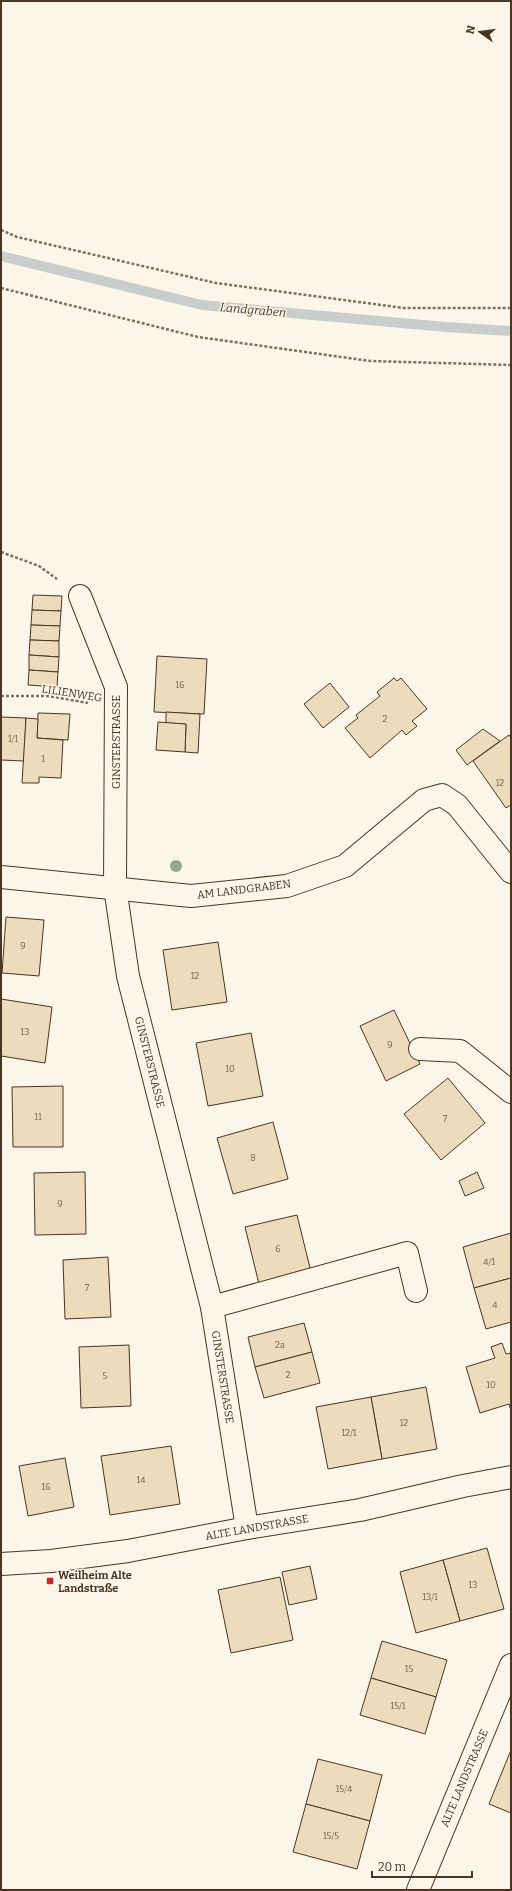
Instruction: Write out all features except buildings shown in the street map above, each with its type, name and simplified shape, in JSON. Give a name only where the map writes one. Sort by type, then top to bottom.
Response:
[{"type":"street","name":"GINSTERSTRASSE","points":[[80,596],[116,687],[115,887],[128,976],[212,1307],[247,1528]]},
{"type":"street","name":"AM LANDGRABEN","points":[[1,878],[115,887],[191,896],[287,886],[345,866],[424,800],[442,795],[457,805],[511,872]]},
{"type":"street","points":[[420,1049],[460,1051],[511,1092]]},
{"type":"street","points":[[212,1307],[407,1254],[416,1291]]},
{"type":"street","name":"ALTE LANDSTRASSE","points":[[1,1564],[51,1561],[128,1551],[247,1528],[360,1510],[463,1486],[511,1477]]},
{"type":"street","name":"ALTE LANDSTRASSE","points":[[418,1890],[511,1665]]},
{"type":"path","points":[[1,230],[17,237],[216,283],[404,308],[511,308]]},
{"type":"path","points":[[1,288],[198,337],[370,361],[511,365]]},
{"type":"path","points":[[1,552],[39,566],[80,596]]},
{"type":"path","name":"LILIENWEG","points":[[1,696],[48,696],[116,709]]},
{"type":"waterway","name":"Landgraben","points":[[1,256],[202,305],[446,327],[511,331]]},
{"type":"place","name":"Weilheim Alte Landstraße","points":[[50,1581]]}]
